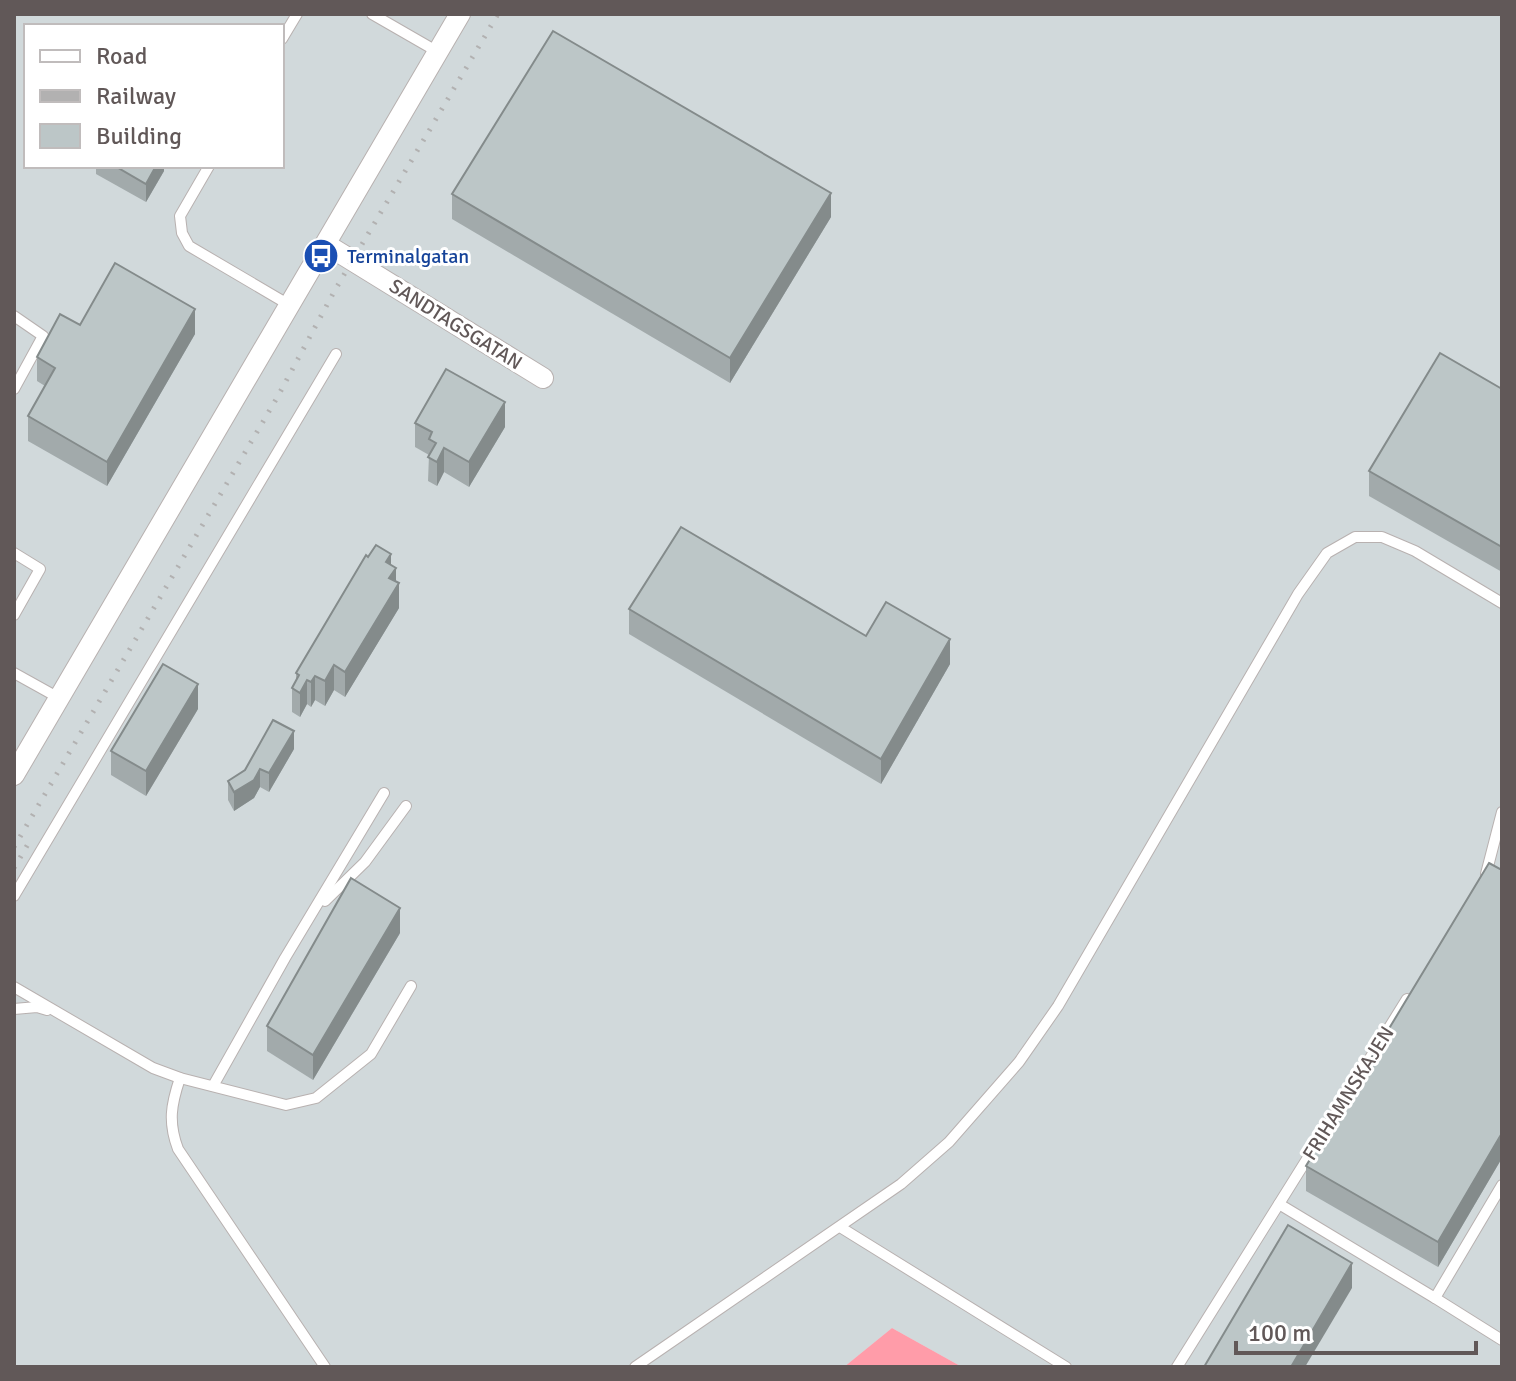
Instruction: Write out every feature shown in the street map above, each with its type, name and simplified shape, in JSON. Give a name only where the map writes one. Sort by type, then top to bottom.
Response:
[{"type":"street","points":[[14,775],[460,14]]},
{"type":"street","name":"SANDTAGSGATAN","points":[[327,245],[543,378]]},
{"type":"lane","points":[[284,36],[297,14]]},
{"type":"lane","points":[[372,14],[438,52]]},
{"type":"lane","points":[[208,168],[180,216],[185,240],[189,246],[291,306]]},
{"type":"lane","points":[[14,316],[43,336],[14,389]]},
{"type":"lane","points":[[14,896],[336,354]]},
{"type":"lane","points":[[635,1367],[901,1184],[949,1142],[1019,1062],[1058,1006],[1298,594],[1327,553],[1355,537],[1382,537],[1415,551],[1502,603]]},
{"type":"lane","points":[[14,553],[40,569],[14,615]]},
{"type":"lane","points":[[14,673],[59,698]]},
{"type":"lane","points":[[213,1086],[384,793]]},
{"type":"lane","points":[[285,958],[329,897],[365,862],[406,806]]},
{"type":"lane","points":[[1479,884],[1487,871],[1502,812]]},
{"type":"lane","points":[[14,987],[153,1068],[286,1105],[316,1098],[371,1054],[411,986]]},
{"type":"lane","name":"FRIHAMNSKAJEN","points":[[1177,1367],[1412,991]]},
{"type":"lane","points":[[14,1009],[37,1007],[55,1011]]},
{"type":"lane","points":[[180,1078],[170,1127],[178,1149],[325,1367]]},
{"type":"lane","points":[[1435,1298],[1502,1185]]},
{"type":"lane","points":[[1279,1204],[1502,1340]]},
{"type":"lane","points":[[840,1227],[1066,1367]]},
{"type":"shaded area","points":[[14,14],[1502,14],[1502,1367],[962,1367],[892,1328],[844,1367],[14,1367]]},
{"type":"shaded area","points":[[892,1328],[962,1367],[844,1367]]},
{"type":"building","points":[[553,31],[831,193],[730,358],[452,194]]},
{"type":"building","points":[[118,168],[155,168],[146,184]]},
{"type":"building","points":[[115,263],[195,309],[107,462],[28,416],[55,368],[37,357],[60,314],[80,325]]},
{"type":"building","points":[[1440,353],[1502,389],[1502,547],[1369,471]]},
{"type":"building","points":[[446,369],[505,402],[469,462],[444,448],[437,462],[428,457],[436,443],[429,439],[432,432],[415,423]]},
{"type":"building","points":[[681,527],[866,636],[886,602],[950,639],[881,759],[629,609]]},
{"type":"building","points":[[376,545],[391,554],[386,562],[396,568],[389,578],[399,583],[345,672],[334,665],[325,681],[315,676],[311,682],[307,680],[300,693],[292,688],[299,675],[296,673],[366,555],[368,557]]},
{"type":"building","points":[[163,664],[198,684],[146,771],[111,751]]},
{"type":"building","points":[[273,720],[294,731],[269,773],[260,769],[254,780],[234,792],[228,781],[245,770]]},
{"type":"building","points":[[1489,863],[1502,870],[1502,1133],[1438,1242],[1306,1166]]},
{"type":"building","points":[[351,878],[400,908],[313,1055],[267,1026]]},
{"type":"building","points":[[1288,1225],[1352,1263],[1291,1367],[1204,1367]]},
{"type":"railway","points":[[14,847],[498,14]]},
{"type":"railway","points":[[14,868],[31,839]]},
{"type":"place","name":"Terminalgatan","points":[[321,256]]}]
